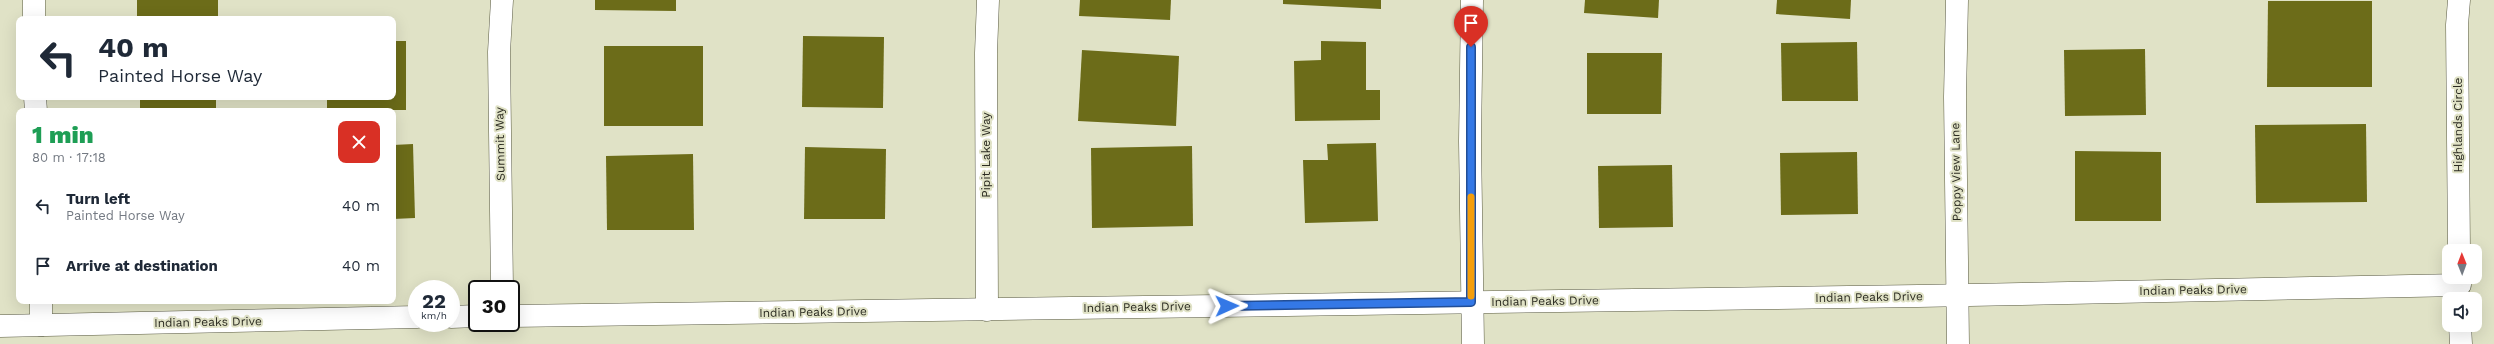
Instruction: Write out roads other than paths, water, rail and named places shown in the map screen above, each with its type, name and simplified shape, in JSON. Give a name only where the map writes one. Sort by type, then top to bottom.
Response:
[{"type":"street","points":[[34,0],[34,16]]},
{"type":"street","name":"Summit Way","points":[[502,0],[499,52],[502,280]]},
{"type":"street","name":"Pipit Lake Way","points":[[987,310],[986,53],[988,0]]},
{"type":"street","points":[[1472,0],[1470,141],[1471,302],[1473,344]]},
{"type":"street","name":"Poppy View Lane","points":[[1956,0],[1955,97],[1958,344]]},
{"type":"street","name":"Highlands Circle","points":[[2459,244],[2458,25],[2460,0]]},
{"type":"street","name":"Indian Peaks Drive","points":[[520,316],[2460,287]]},
{"type":"street","points":[[41,304],[41,325]]},
{"type":"street","name":"Indian Peaks Drive","points":[[0,326],[408,317]]},
{"type":"street","points":[[2460,332],[2461,344]]}]
